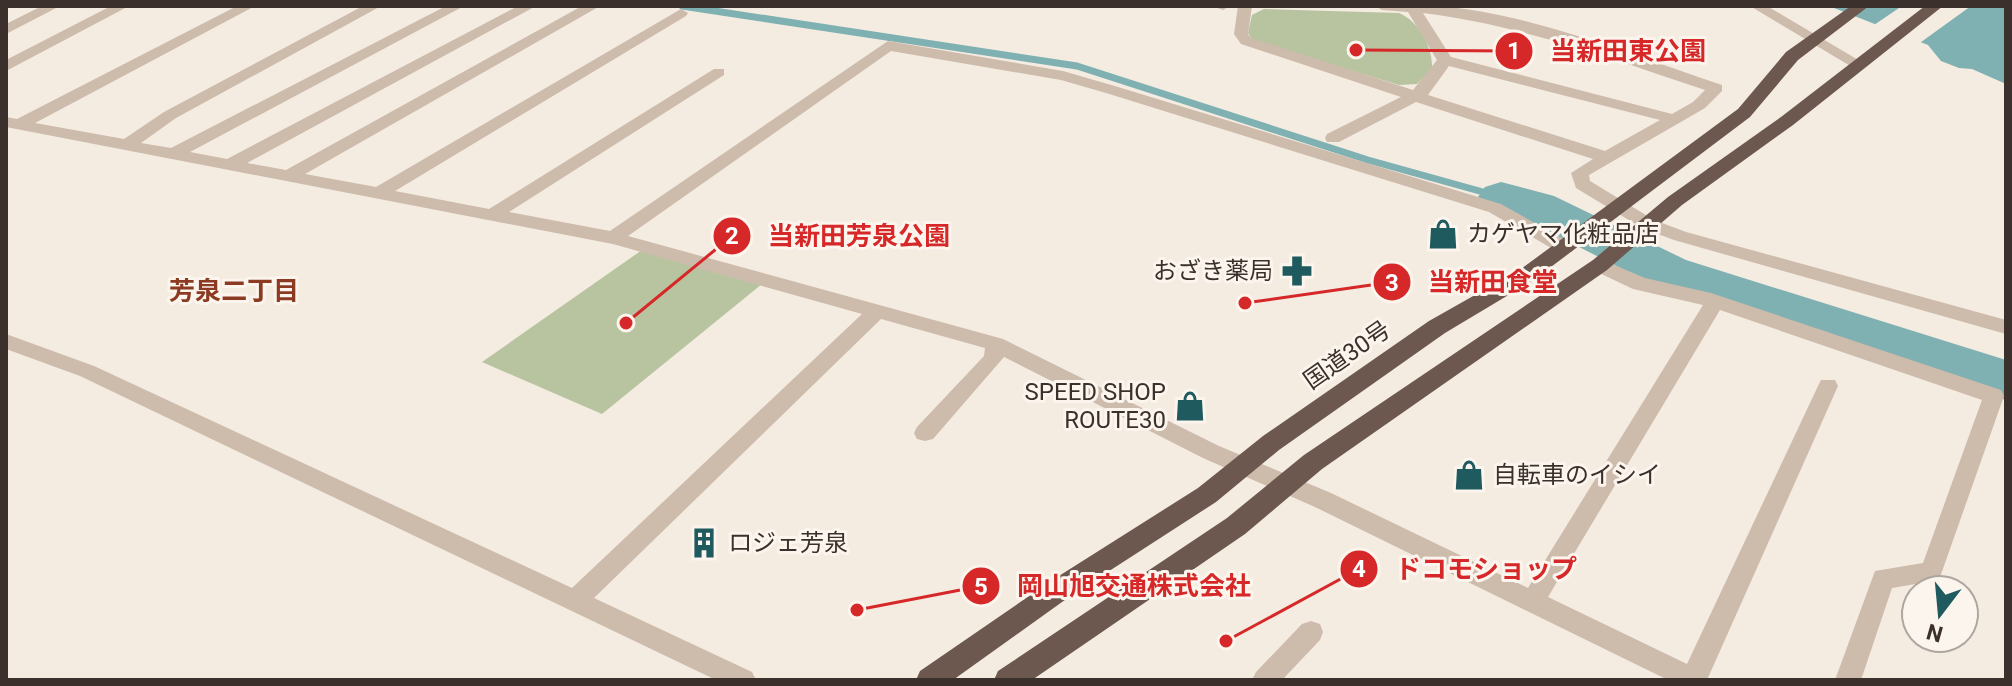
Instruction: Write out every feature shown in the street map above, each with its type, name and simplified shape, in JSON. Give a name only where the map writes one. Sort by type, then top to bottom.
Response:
[{"type":"highway","name":"国道30号","points":[[930,680],[1060,589],[1207,495],[1437,327],[1528,274],[1571,243],[1744,113],[1792,56],[1861,6]]},
{"type":"highway","points":[[1008,680],[1236,526],[1285,484],[1425,383],[1533,313],[1935,6]]},
{"type":"street","points":[[6,30],[53,6]]},
{"type":"street","points":[[6,66],[122,6]]},
{"type":"street","points":[[12,124],[248,6]]},
{"type":"street","points":[[127,145],[170,115],[374,6]]},
{"type":"street","points":[[173,154],[457,6]]},
{"type":"street","points":[[229,165],[529,6]]},
{"type":"street","points":[[288,176],[593,6]]},
{"type":"street","points":[[1245,6],[1241,34],[1246,41],[1605,157]]},
{"type":"street","points":[[1382,6],[1482,18],[1573,41],[1716,88],[1699,105],[1580,173],[1582,184],[1610,212],[1642,229],[1680,236],[2006,327]]},
{"type":"street","points":[[1757,6],[1857,64]]},
{"type":"street","points":[[1413,8],[1445,60],[1506,73],[1674,119]]},
{"type":"street","points":[[379,193],[681,13]]},
{"type":"street","points":[[613,238],[888,46],[1063,76],[1112,90],[1495,208],[1571,243]]},
{"type":"street","points":[[1333,138],[1422,92],[1445,60]]},
{"type":"street","points":[[492,215],[719,72]]},
{"type":"street","points":[[12,124],[613,238],[996,344],[1243,466],[1693,680],[1828,386]]},
{"type":"street","points":[[1604,261],[1640,284],[1715,302],[1994,396],[1931,573],[1883,578],[1848,680]]},
{"type":"street","points":[[1532,602],[1715,302]]},
{"type":"street","points":[[575,601],[877,311]]},
{"type":"street","points":[[6,341],[87,371],[743,680]]},
{"type":"street","points":[[925,433],[994,359],[996,344]]},
{"type":"street","points":[[1265,680],[1311,632]]},
{"type":"green space","points":[[1264,9],[1399,13],[1413,22],[1423,36],[1432,69],[1417,84],[1399,85],[1253,41],[1248,33],[1252,15]]},
{"type":"green space","points":[[642,250],[762,284],[602,414],[482,362]]},
{"type":"water","points":[[1829,6],[2006,6],[2006,84],[1972,69],[1941,61],[1928,45]]},
{"type":"pier","points":[[1902,6],[1971,6],[1917,45],[1871,27]]},
{"type":"waterway","points":[[682,6],[1077,66],[1368,160],[1501,197]]},
{"type":"waterway","points":[[1501,197],[1538,207],[1669,272],[2006,380]]},
{"type":"place","name":"当新田東公園","points":[[1356,50]]},
{"type":"place","name":"カゲヤマ化粧品店","points":[[1443,234]]},
{"type":"place","name":"おざき薬局","points":[[1297,271]]},
{"type":"place","name":"当新田食堂","points":[[1245,303]]},
{"type":"place","name":"当新田芳泉公園","points":[[626,323]]},
{"type":"place","name":"SPEED SHOP ROUTE30","points":[[1190,406]]},
{"type":"place","name":"自転車のイシイ","points":[[1469,475]]},
{"type":"place","name":"ロジェ芳泉","points":[[704,543]]},
{"type":"place","name":"岡山旭交通株式会社","points":[[857,610]]},
{"type":"place","name":"ドコモショップ","points":[[1226,641]]},
{"type":"district","name":"芳泉二丁目","points":[[234,291]]}]
